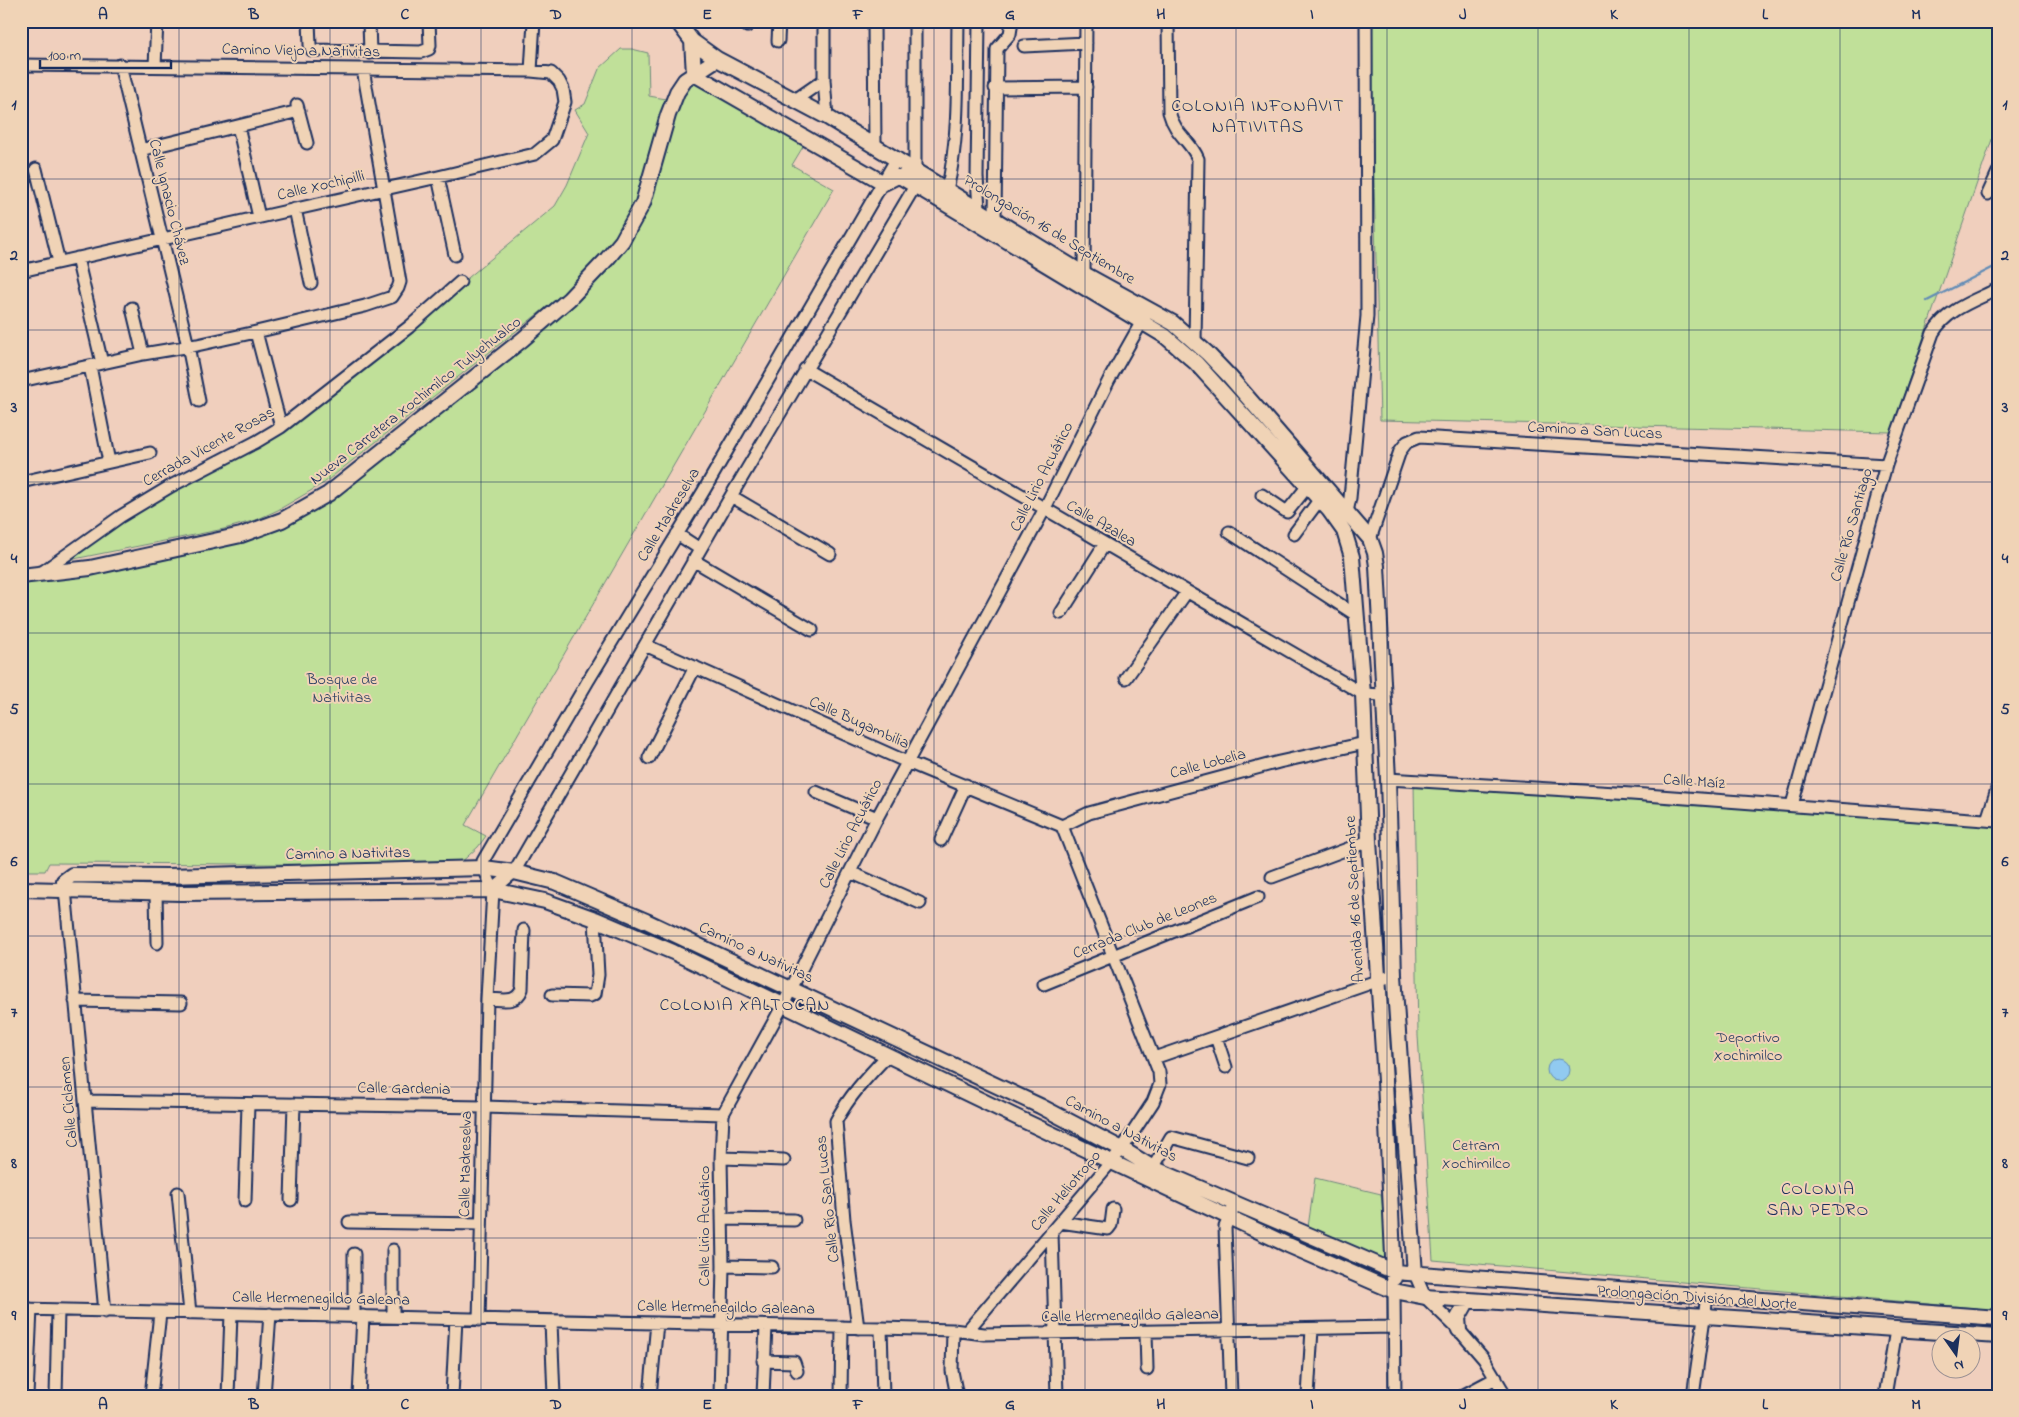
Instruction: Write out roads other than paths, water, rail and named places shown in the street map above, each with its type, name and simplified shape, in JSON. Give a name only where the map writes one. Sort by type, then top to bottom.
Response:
[{"type":"main road","name":"Prolongación 16 de Septiembre","points":[[677,21],[692,41],[717,60],[827,117],[897,158],[915,171],[1084,274],[1145,315],[1186,353],[1307,487],[1320,499],[1338,511]]},
{"type":"main road","points":[[692,41],[694,74]]},
{"type":"main road","points":[[694,74],[717,60]]},
{"type":"main road","points":[[694,74],[884,183]]},
{"type":"main road","name":"Nueva Carretera Xochimilco Tulyehualco","points":[[21,576],[90,568],[241,535],[282,520],[328,494],[523,339],[569,299],[607,259],[622,241],[643,203],[668,115],[677,92],[685,80],[694,74]]},
{"type":"main road","name":"Prolongación 16 de Septiembre","points":[[884,183],[896,177],[901,177],[1145,315],[1173,323],[1196,342],[1250,399],[1338,511]]},
{"type":"main road","points":[[1338,511],[1370,539],[1378,566],[1388,779],[1394,975],[1414,1274]]},
{"type":"main road","name":"Avenida 16 de Septiembre","points":[[1338,511],[1352,557],[1362,694],[1377,982],[1385,1082],[1394,1291]]},
{"type":"main road","name":"Camino a Nativitas","points":[[65,888],[64,881],[72,875],[167,876],[484,868],[514,872],[555,882],[646,921],[1040,1106],[1154,1168],[1394,1272]]},
{"type":"main road","name":"Camino a Nativitas","points":[[21,889],[65,888],[156,892],[493,890],[545,901],[596,919],[673,952],[1228,1217],[1394,1291]]},
{"type":"main road","points":[[1385,1082],[1401,1081]]},
{"type":"main road","points":[[1388,1144],[1404,1144]]},
{"type":"main road","points":[[1288,1245],[1295,1230]]},
{"type":"main road","name":"Prolongación División del Norte","points":[[1394,1272],[1998,1318]]},
{"type":"main road","name":"Prolongación División del Norte","points":[[1394,1291],[1425,1297],[1998,1336]]},
{"type":"main road","points":[[1459,1330],[1458,1318],[1468,1300]]},
{"type":"main road","points":[[1759,1320],[1760,1300]]},
{"type":"street","points":[[155,66],[156,21]]},
{"type":"street","points":[[309,21],[312,50],[370,53],[421,52],[429,50],[429,21]]},
{"type":"street","points":[[369,21],[370,53]]},
{"type":"street","points":[[531,70],[534,21]]},
{"type":"street","points":[[778,42],[779,21]]},
{"type":"street","points":[[824,21],[824,80],[827,117]]},
{"type":"street","points":[[874,21],[875,146]]},
{"type":"street","points":[[493,890],[514,872],[693,560],[915,186],[915,21]]},
{"type":"street","points":[[947,190],[951,174],[956,129],[958,21]]},
{"type":"street","points":[[979,21],[977,177],[979,209]]},
{"type":"street","points":[[996,219],[995,88],[997,49],[1010,34],[1012,21]]},
{"type":"street","points":[[1084,274],[1086,21]]},
{"type":"street","points":[[1168,21],[1170,112],[1172,123],[1198,159],[1196,342]]},
{"type":"street","points":[[1338,511],[1350,498],[1360,414],[1367,316],[1366,21]]},
{"type":"street","points":[[1024,46],[1086,43]]},
{"type":"street","name":"Camino Viejo a Nativitas","points":[[21,64],[531,70],[551,73]]},
{"type":"street","name":"Calle Ignacio Chávez","points":[[120,65],[188,346],[199,401]]},
{"type":"street","points":[[21,381],[143,354],[256,332],[365,306],[392,297],[400,282],[363,69]]},
{"type":"street","name":"Calle Xochipilli","points":[[21,270],[535,154],[552,140],[565,102],[563,89],[559,81],[551,73]]},
{"type":"street","points":[[795,100],[824,80]]},
{"type":"street","points":[[995,88],[1086,87]]},
{"type":"street","points":[[140,150],[238,126],[298,108],[307,144]]},
{"type":"street","points":[[238,126],[259,217]]},
{"type":"street","name":"Calle Madreselva","points":[[479,1320],[487,999],[493,890],[483,861],[897,158]]},
{"type":"street","points":[[36,169],[59,262]]},
{"type":"street","points":[[1988,194],[1998,172]]},
{"type":"street","points":[[438,177],[455,255]]},
{"type":"street","points":[[296,209],[311,283]]},
{"type":"street","points":[[77,258],[102,363]]},
{"type":"street","name":"Cerrada Vicente Rosas","points":[[37,575],[121,516],[171,486],[281,427],[409,327],[460,282]]},
{"type":"street","name":"Calle Río Santiago","points":[[1792,805],[1886,466],[1930,341],[1940,321],[1949,313],[1998,289]]},
{"type":"street","points":[[132,308],[143,354]]},
{"type":"street","name":"Calle Lirio Acuático","points":[[720,1396],[723,1266],[721,1158],[723,1114],[783,1005],[877,818],[1044,510],[1109,380],[1145,315]]},
{"type":"street","points":[[256,332],[281,427]]},
{"type":"street","points":[[90,366],[109,462]]},
{"type":"street","name":"Calle Azalea","points":[[805,370],[1362,694],[1383,695]]},
{"type":"street","name":"Camino a San Lucas","points":[[1370,539],[1400,451],[1407,442],[1419,437],[1886,466]]},
{"type":"street","points":[[21,482],[150,453]]},
{"type":"street","points":[[1262,495],[1287,512],[1307,487]]},
{"type":"street","points":[[731,496],[830,554]]},
{"type":"street","points":[[1294,534],[1320,499]]},
{"type":"street","points":[[1229,532],[1356,615]]},
{"type":"street","points":[[677,534],[700,549]]},
{"type":"street","points":[[1061,612],[1104,545]]},
{"type":"street","points":[[693,560],[812,630]]},
{"type":"street","points":[[1126,678],[1186,593]]},
{"type":"street","name":"Calle Bugambilia","points":[[644,645],[907,762],[1062,826]]},
{"type":"street","points":[[649,758],[695,667]]},
{"type":"street","name":"Calle Lobelia","points":[[1062,826],[1089,813],[1279,762],[1365,743]]},
{"type":"street","name":"Calle Maíz","points":[[1388,779],[1992,820]]},
{"type":"street","points":[[941,840],[966,785]]},
{"type":"street","points":[[1992,820],[1998,786]]},
{"type":"street","points":[[816,792],[877,818]]},
{"type":"street","name":"Calle Heliotropo","points":[[966,1332],[1112,1162],[1153,1102],[1160,1084],[1159,1072],[1154,1058],[1062,826]]},
{"type":"street","points":[[1272,877],[1369,841]]},
{"type":"street","points":[[850,872],[920,903]]},
{"type":"street","name":"Calle Ciclamen","points":[[65,888],[106,1312]]},
{"type":"street","points":[[156,892],[157,943]]},
{"type":"street","name":"Cerrada Club de Leones","points":[[1044,984],[1258,897]]},
{"type":"street","points":[[552,995],[590,996],[595,994],[598,974],[596,919]]},
{"type":"street","points":[[487,999],[516,999],[520,995],[522,988],[524,930]]},
{"type":"street","points":[[1154,1058],[1394,975]]},
{"type":"street","points":[[76,1001],[181,1003]]},
{"type":"street","points":[[1216,1037],[1226,1067]]},
{"type":"street","name":"Calle Río San Lucas","points":[[858,1328],[844,1220],[836,1121],[843,1107],[864,1080],[888,1056]]},
{"type":"street","name":"Calle Gardenia","points":[[85,1101],[484,1107],[723,1114]]},
{"type":"street","points":[[245,1201],[248,1104]]},
{"type":"street","points":[[291,1200],[294,1104]]},
{"type":"street","points":[[1154,1168],[1171,1137],[1248,1158]]},
{"type":"street","points":[[721,1158],[784,1160]]},
{"type":"street","points":[[178,1193],[190,1313]]},
{"type":"street","points":[[1231,1396],[1224,1228],[1235,1204]]},
{"type":"street","points":[[1060,1222],[1108,1229],[1111,1225],[1113,1209]]},
{"type":"street","points":[[722,1219],[794,1220]]},
{"type":"street","points":[[349,1222],[481,1224]]},
{"type":"street","points":[[1052,1233],[1057,1396]]},
{"type":"street","points":[[393,1250],[393,1316]]},
{"type":"street","points":[[354,1254],[359,1316],[359,1396]]},
{"type":"street","points":[[723,1266],[772,1267]]},
{"type":"street","points":[[1414,1274],[1425,1297],[1459,1330],[1484,1359],[1506,1396]]},
{"type":"street","points":[[1394,1291],[1395,1396]]},
{"type":"street","points":[[1693,1396],[1707,1296]]},
{"type":"street","points":[[26,1309],[27,1396]]},
{"type":"street","name":"Calle Hermenegildo Galeana","points":[[26,1309],[881,1328],[953,1330],[984,1334],[1393,1328]]},
{"type":"street","points":[[56,1396],[58,1310]]},
{"type":"street","points":[[151,1396],[160,1313]]},
{"type":"street","points":[[228,1396],[231,1314]]},
{"type":"street","points":[[264,1396],[270,1314]]},
{"type":"street","points":[[452,1396],[456,1319]]},
{"type":"street","points":[[551,1322],[554,1396]]},
{"type":"street","points":[[650,1396],[657,1323]]},
{"type":"street","points":[[763,1396],[766,1326]]},
{"type":"street","points":[[841,1396],[842,1327]]},
{"type":"street","points":[[881,1328],[883,1396]]},
{"type":"street","points":[[1308,1396],[1312,1329]]},
{"type":"street","points":[[953,1330],[952,1371],[958,1396]]},
{"type":"street","points":[[1885,1396],[1896,1330]]},
{"type":"street","points":[[1146,1332],[1147,1369]]},
{"type":"street","points":[[763,1361],[794,1362],[796,1371]]},
{"type":"street","points":[[1462,1396],[1496,1378]]},
{"type":"water","points":[[1558,1059],[1566,1062],[1569,1070],[1566,1078],[1558,1081],[1550,1078],[1547,1070],[1550,1062]]},
{"type":"waterway","points":[[1927,301],[1998,265]]},
{"type":"district","name":"COLONIA INFONAVIT NATIVITAS","points":[[1258,117]]},
{"type":"district","name":"COLONIA XALTOCAN","points":[[745,1006]]},
{"type":"district","name":"COLONIA SAN PEDRO","points":[[1818,1200]]},
{"type":"park label","name":"Bosque de Nativitas","points":[[342,689]]},
{"type":"park label","name":"Deportivo Xochimilco","points":[[1748,1047]]},
{"type":"park label","name":"Cetram Xochimilco","points":[[1476,1155]]}]
